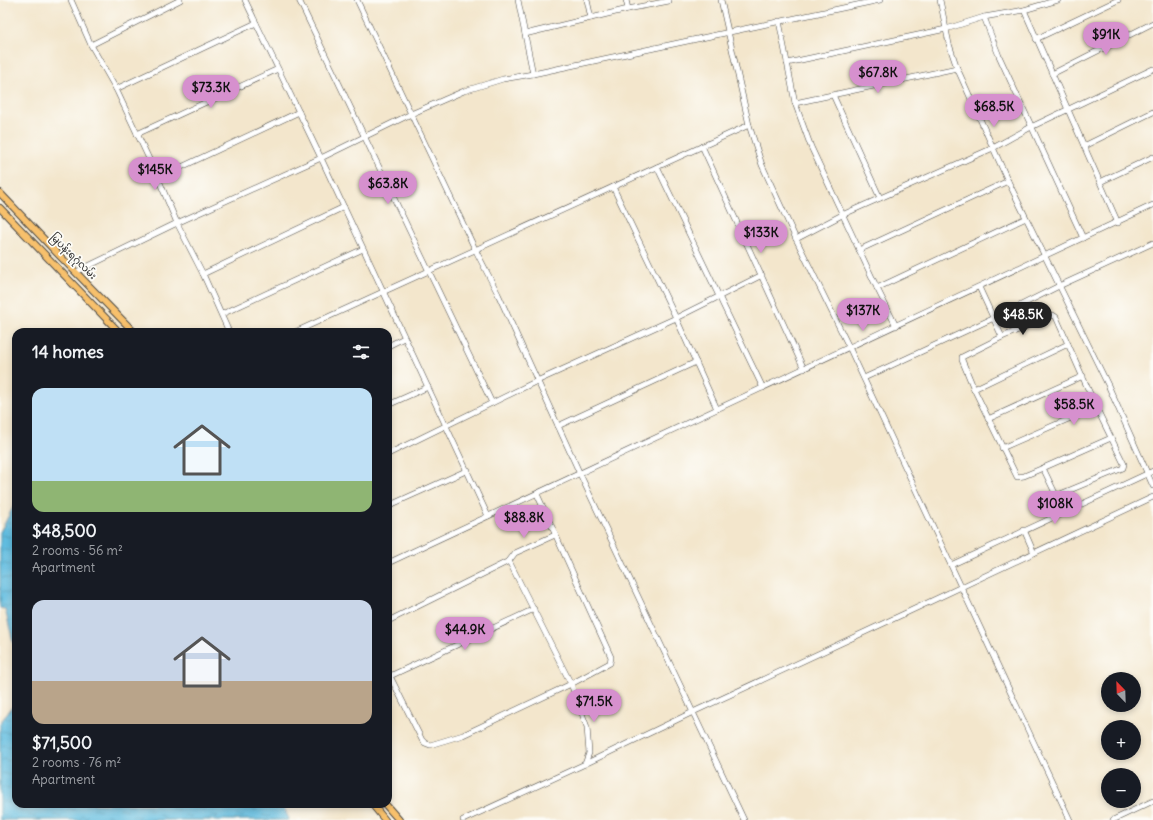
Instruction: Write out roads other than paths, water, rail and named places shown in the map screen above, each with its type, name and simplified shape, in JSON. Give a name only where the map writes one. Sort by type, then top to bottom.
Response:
[{"type":"main road","name":"မြပန်းရဂုံလမ်း","points":[[0,193],[130,328]]},
{"type":"main road","name":"မြပန်းရဂုံလမ်း","points":[[0,208],[115,328]]},
{"type":"main road","points":[[375,808],[385,820]]},
{"type":"main road","points":[[388,808],[399,820]]},
{"type":"street","points":[[71,0],[91,45],[116,88],[158,178],[177,223],[203,274],[227,328]]},
{"type":"street","points":[[91,45],[180,0]]},
{"type":"street","points":[[245,0],[321,158],[404,338],[468,470],[488,516]]},
{"type":"street","points":[[299,0],[492,403]]},
{"type":"street","points":[[357,0],[410,114],[498,294],[580,474],[744,820]]},
{"type":"street","points":[[518,0],[533,74]]},
{"type":"street","points":[[587,0],[591,18]]},
{"type":"street","points":[[626,0],[628,9]]},
{"type":"street","points":[[525,34],[670,0]]},
{"type":"street","points":[[721,0],[748,125],[762,165],[796,239],[850,347],[1070,820]]},
{"type":"street","points":[[76,272],[177,223],[321,158],[410,114],[464,91],[503,79],[533,74],[880,0]]},
{"type":"street","points":[[940,0],[946,29],[957,68],[1008,181],[1150,472],[1153,486]]},
{"type":"street","points":[[786,63],[946,29],[984,17],[1024,10],[1058,0]]},
{"type":"street","points":[[1036,39],[1118,0]]},
{"type":"street","points":[[1024,10],[1067,111],[1118,223]]},
{"type":"street","points":[[984,17],[999,56],[1031,128],[1083,238]]},
{"type":"street","points":[[779,21],[795,103],[811,147],[896,326]]},
{"type":"street","points":[[1052,74],[1153,23]]},
{"type":"street","points":[[116,88],[256,24]]},
{"type":"street","points":[[795,103],[957,68]]},
{"type":"street","points":[[137,134],[278,69]]},
{"type":"street","points":[[796,239],[842,215],[993,148],[1153,69]]},
{"type":"street","points":[[833,95],[880,198]]},
{"type":"street","points":[[158,178],[298,112]]},
{"type":"street","points":[[1084,146],[1153,112]]},
{"type":"street","points":[[303,328],[748,125]]},
{"type":"street","points":[[702,146],[804,369]]},
{"type":"street","points":[[1100,182],[1153,157]]},
{"type":"street","points":[[657,167],[763,388]]},
{"type":"street","points":[[860,250],[1008,181]]},
{"type":"street","points":[[613,187],[676,318],[717,408]]},
{"type":"street","points":[[392,561],[580,474],[717,408],[1153,206]]},
{"type":"street","points":[[203,274],[344,207]]},
{"type":"street","points":[[877,288],[1026,218]]},
{"type":"street","points":[[864,378],[1153,243]]},
{"type":"street","points":[[222,314],[363,249]]},
{"type":"street","points":[[392,452],[538,381],[676,318],[762,275]]},
{"type":"street","points":[[979,287],[1002,337]]},
{"type":"street","points":[[1043,468],[1055,493],[1058,495],[1121,470],[1124,464],[1096,407],[1056,318],[1053,315],[1002,337],[962,357],[974,389],[1017,477],[1024,476],[1111,438]]},
{"type":"street","points":[[392,344],[404,338]]},
{"type":"street","points":[[974,389],[1068,344]]},
{"type":"street","points":[[558,426],[696,362]]},
{"type":"street","points":[[988,419],[1083,376]]},
{"type":"street","points":[[392,403],[428,387]]},
{"type":"street","points":[[1002,448],[1096,407]]},
{"type":"street","points":[[392,504],[468,470]]},
{"type":"street","points":[[951,565],[1150,472]]},
{"type":"street","points":[[392,681],[422,740],[430,745],[463,735],[608,666],[611,661],[611,657],[537,494]]},
{"type":"street","points":[[463,820],[1153,497]]},
{"type":"street","points":[[1024,530],[1034,553]]},
{"type":"street","points":[[392,619],[509,561],[515,553],[555,534]]},
{"type":"street","points":[[509,561],[571,684],[586,727],[589,754],[585,764]]},
{"type":"street","points":[[392,674],[534,609]]},
{"type":"street","points":[[1113,820],[1153,801]]},
{"type":"water","points":[[12,510],[12,637],[5,609],[0,608],[0,532]]},
{"type":"water","points":[[12,707],[12,808],[284,808],[289,820],[0,820],[0,723]]}]
